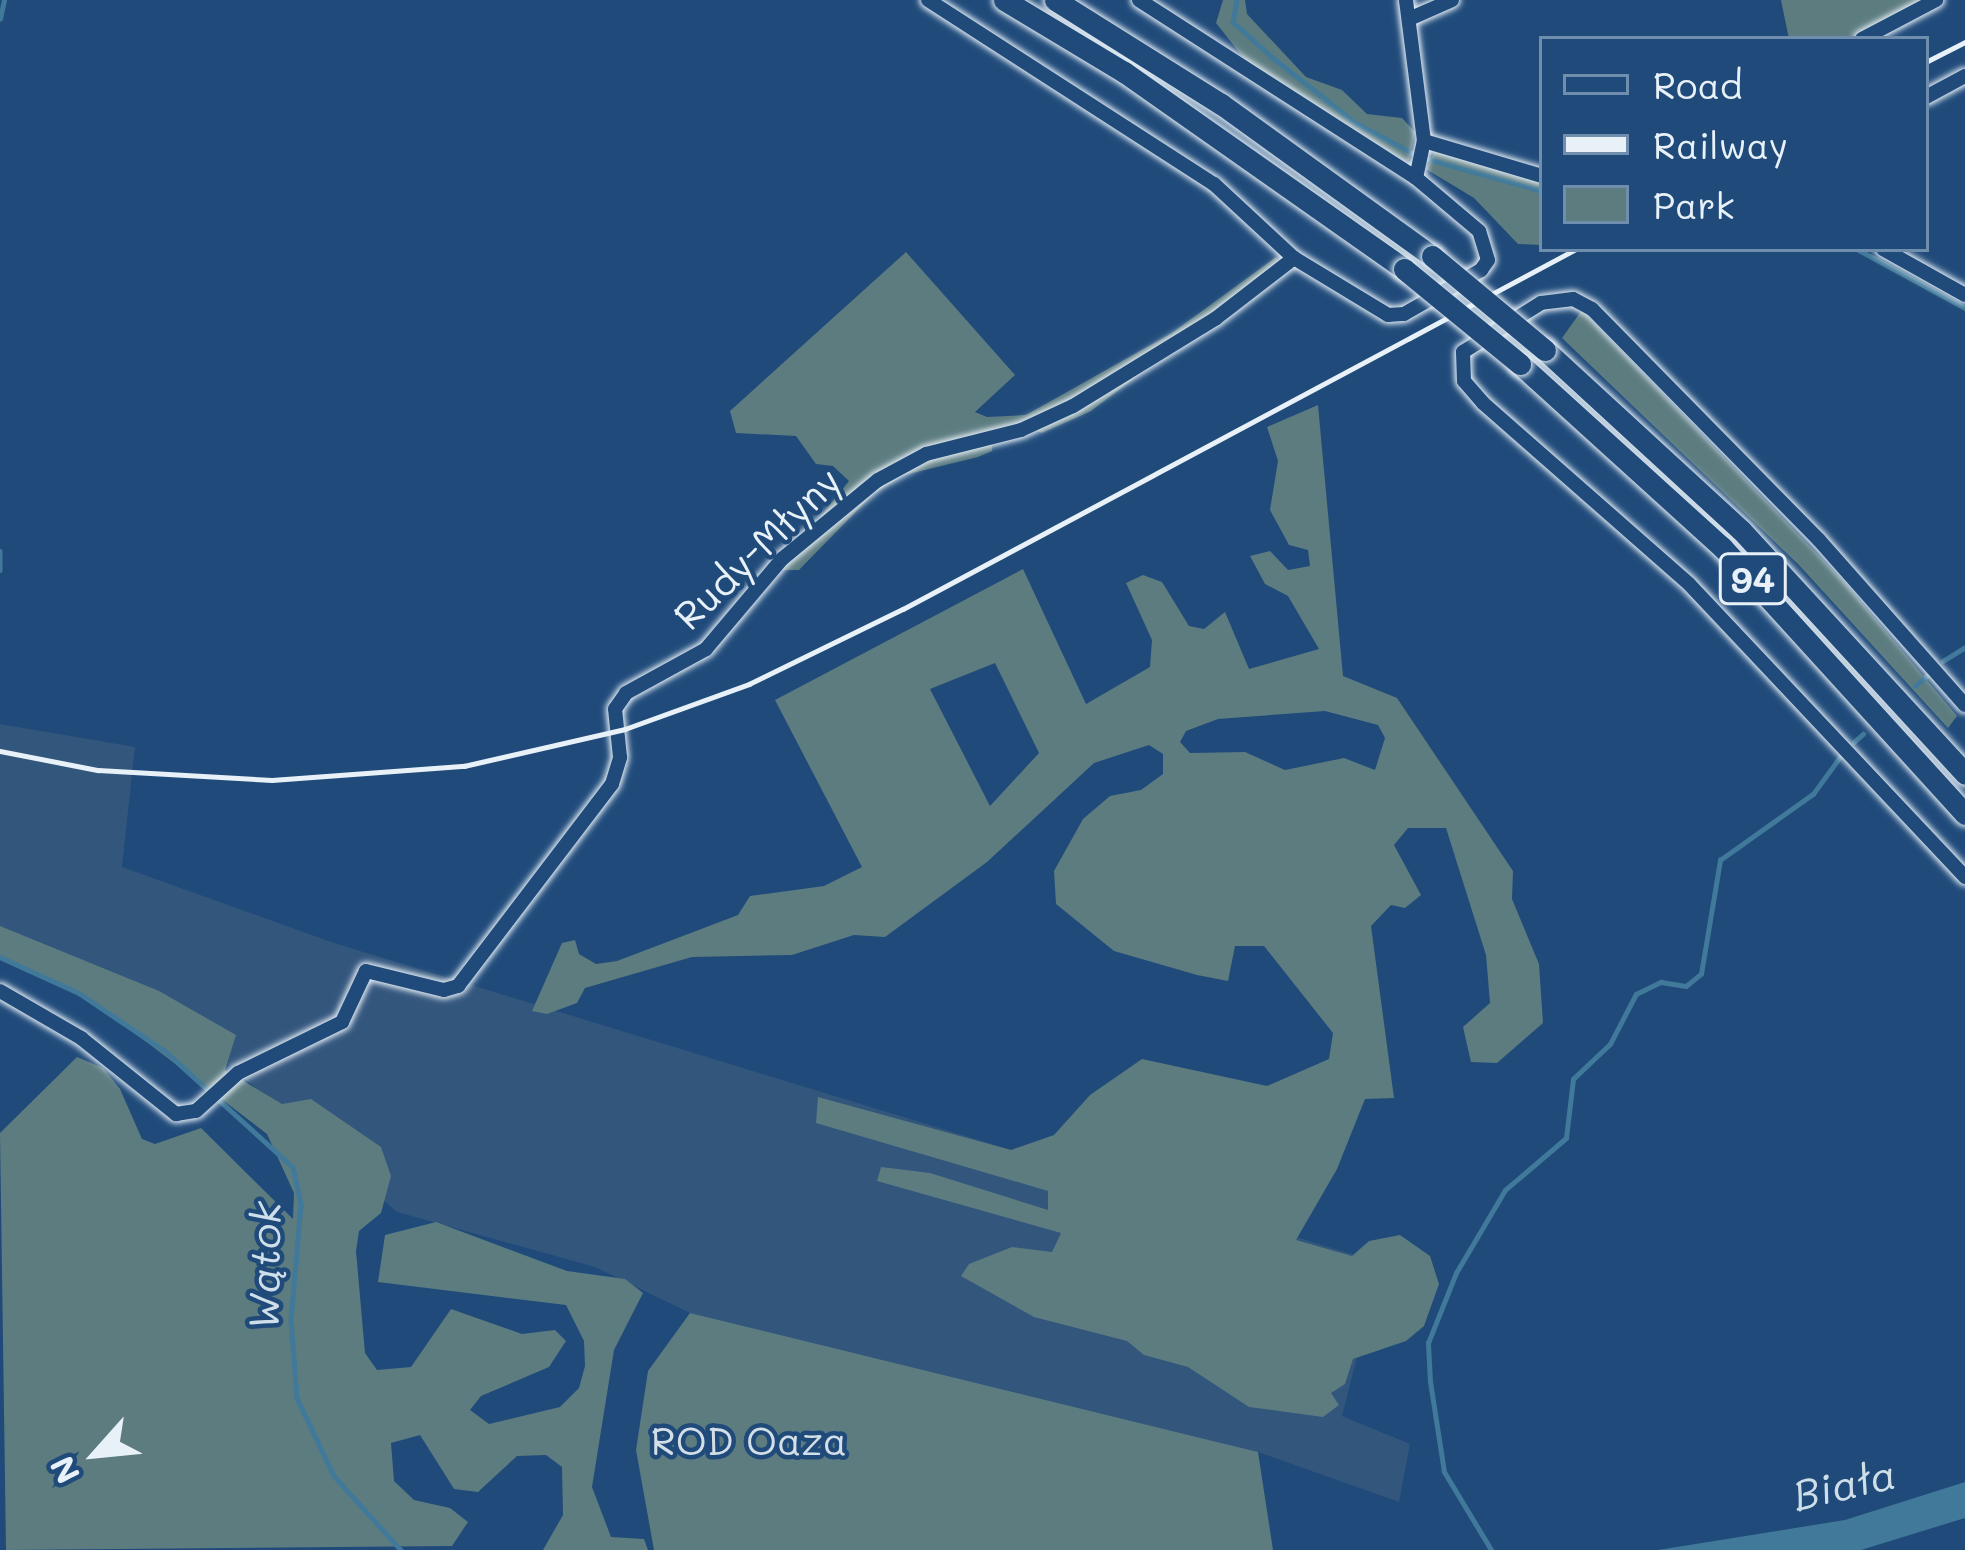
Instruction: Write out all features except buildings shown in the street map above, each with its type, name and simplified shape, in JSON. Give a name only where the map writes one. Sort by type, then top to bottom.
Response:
[{"type":"main road","name":"94","points":[[1004,0],[1141,83],[1404,269],[1520,364],[1723,547],[1965,814]]},
{"type":"main road","name":"94","points":[[1055,0],[1221,104],[1432,256],[1545,350],[1741,530],[1965,774]]},
{"type":"street","points":[[928,0],[1214,184],[1294,258],[1388,315],[1404,314],[1481,270],[1488,260],[1479,231],[1416,178],[1138,0]]},
{"type":"street","points":[[1406,0],[1424,141],[1416,178]]},
{"type":"street","points":[[1409,20],[1452,0]]},
{"type":"street","points":[[1866,36],[1909,6],[1936,0]]},
{"type":"street","points":[[1929,96],[1965,76]]},
{"type":"street","points":[[1424,141],[1539,175]]},
{"type":"street","points":[[1888,252],[1965,295]]},
{"type":"street","name":"Rudy-Młyny","points":[[0,991],[81,1038],[176,1114],[196,1111],[238,1073],[342,1022],[366,971],[444,990],[458,986],[612,784],[620,700],[706,649],[782,559],[836,512],[926,454],[1021,430],[1091,396],[1294,258]]},
{"type":"street","points":[[1964,702],[1819,540],[1592,309],[1573,299],[1540,302],[1463,352],[1464,381],[1484,403],[1704,600],[1965,877]]},
{"type":"shaded area","points":[[0,724],[135,747],[122,867],[334,943],[1381,1263],[1342,1416],[1410,1444],[1399,1502],[1258,1452],[690,1313],[595,1267],[397,1212],[228,1064],[85,967],[0,940]]},
{"type":"shaded area","points":[[1965,1482],[1965,1518],[1861,1550],[1658,1550],[1845,1520]]},
{"type":"green space","points":[[1223,0],[1245,0],[1247,14],[1306,77],[1342,90],[1367,114],[1402,118],[1415,132],[1409,160],[1400,164],[1246,61],[1216,23]]},
{"type":"green space","points":[[1781,0],[1928,0],[1859,36],[1788,36]]},
{"type":"green space","points":[[1435,151],[1539,180],[1539,245],[1518,244],[1474,198],[1426,169]]},
{"type":"green space","points":[[906,252],[1015,375],[975,412],[987,417],[1026,415],[1172,333],[1276,257],[1281,267],[1091,411],[1042,433],[1030,428],[993,438],[992,451],[978,457],[904,475],[873,494],[799,570],[778,570],[849,481],[833,466],[816,464],[796,436],[736,433],[730,411]]},
{"type":"green space","points":[[1582,310],[1846,584],[1957,716],[1948,728],[1799,565],[1562,338]]},
{"type":"green space","points":[[1318,405],[1343,676],[1397,698],[1513,871],[1512,899],[1539,964],[1543,1023],[1497,1063],[1471,1062],[1463,1027],[1490,1003],[1486,955],[1446,828],[1408,828],[1394,845],[1421,895],[1405,908],[1391,905],[1371,926],[1394,1098],[1365,1099],[1337,1169],[1296,1240],[1352,1256],[1369,1241],[1400,1235],[1430,1256],[1439,1284],[1424,1326],[1406,1341],[1353,1359],[1345,1384],[1331,1393],[1339,1405],[1323,1417],[1249,1407],[1188,1367],[1144,1355],[1127,1341],[1034,1317],[961,1276],[969,1264],[1012,1247],[1052,1252],[1061,1233],[877,1181],[881,1167],[930,1173],[1048,1210],[1048,1191],[816,1123],[818,1097],[1011,1150],[1054,1135],[1090,1095],[1142,1059],[1267,1086],[1329,1059],[1333,1033],[1264,946],[1235,946],[1228,981],[1197,975],[1114,951],[1056,904],[1054,871],[1083,819],[1110,796],[1141,790],[1163,774],[1163,754],[1149,745],[1094,763],[987,862],[885,937],[854,935],[792,955],[692,957],[585,988],[577,1003],[547,1014],[532,1011],[562,943],[575,940],[579,954],[596,964],[617,961],[738,915],[750,896],[824,886],[862,867],[775,700],[1023,569],[1086,704],[1150,667],[1152,640],[1126,583],[1143,575],[1162,582],[1189,626],[1204,629],[1225,612],[1249,669],[1319,649],[1288,596],[1265,584],[1250,556],[1270,551],[1288,570],[1310,566],[1308,550],[1289,545],[1270,510],[1278,461],[1267,427]],"holes":[[[995,663],[1039,753],[990,806],[930,689]],[[1325,711],[1378,725],[1385,738],[1375,770],[1344,758],[1285,770],[1245,752],[1190,753],[1180,742],[1186,731],[1218,719]]]},
{"type":"green space","points":[[0,926],[159,991],[236,1035],[225,1070],[282,1104],[311,1099],[381,1147],[391,1176],[381,1213],[359,1231],[356,1251],[365,1353],[377,1370],[411,1367],[451,1309],[522,1334],[555,1330],[566,1341],[549,1367],[481,1396],[470,1410],[489,1424],[560,1407],[579,1388],[585,1366],[584,1341],[566,1305],[378,1282],[385,1235],[436,1222],[567,1271],[625,1279],[643,1293],[614,1350],[592,1487],[611,1537],[644,1539],[648,1550],[543,1550],[563,1515],[562,1467],[546,1455],[517,1456],[478,1492],[454,1489],[420,1435],[391,1443],[394,1481],[414,1500],[450,1508],[468,1522],[452,1546],[6,1550],[0,1133],[77,1057],[103,1068],[120,1089],[142,1139],[155,1144],[201,1128],[293,1219],[294,1193],[267,1134],[85,995],[0,958]]},
{"type":"green space","name":"ROD Oaza","points":[[690,1313],[1258,1452],[1273,1550],[654,1550],[636,1450],[648,1371]]},
{"type":"waterway","points":[[0,19],[4,0]]},
{"type":"waterway","points":[[1237,0],[1233,22],[1272,57],[1356,123],[1414,154]]},
{"type":"waterway","points":[[1428,159],[1539,190]]},
{"type":"waterway","points":[[1862,252],[1965,308]]},
{"type":"waterway","points":[[0,551],[0,570]]},
{"type":"waterway","points":[[1943,661],[1965,647]]},
{"type":"waterway","points":[[1915,686],[1930,673]]},
{"type":"waterway","points":[[1854,742],[1863,734]]},
{"type":"waterway","points":[[1491,1550],[1444,1472],[1430,1382],[1428,1343],[1456,1273],[1505,1190],[1566,1138],[1573,1079],[1610,1044],[1636,994],[1661,982],[1686,986],[1701,974],[1720,860],[1813,794],[1840,757]]},
{"type":"waterway","name":"Wątok","points":[[0,957],[79,993],[165,1051],[293,1167],[301,1206],[291,1320],[297,1398],[334,1476],[401,1550]]},
{"type":"railway","points":[[1929,60],[1965,42]]},
{"type":"railway","points":[[0,751],[98,770],[272,780],[464,766],[625,729],[749,684],[903,609],[1570,252]]},
{"type":"water label","name":"Biała","points":[[1844,1484]]}]
